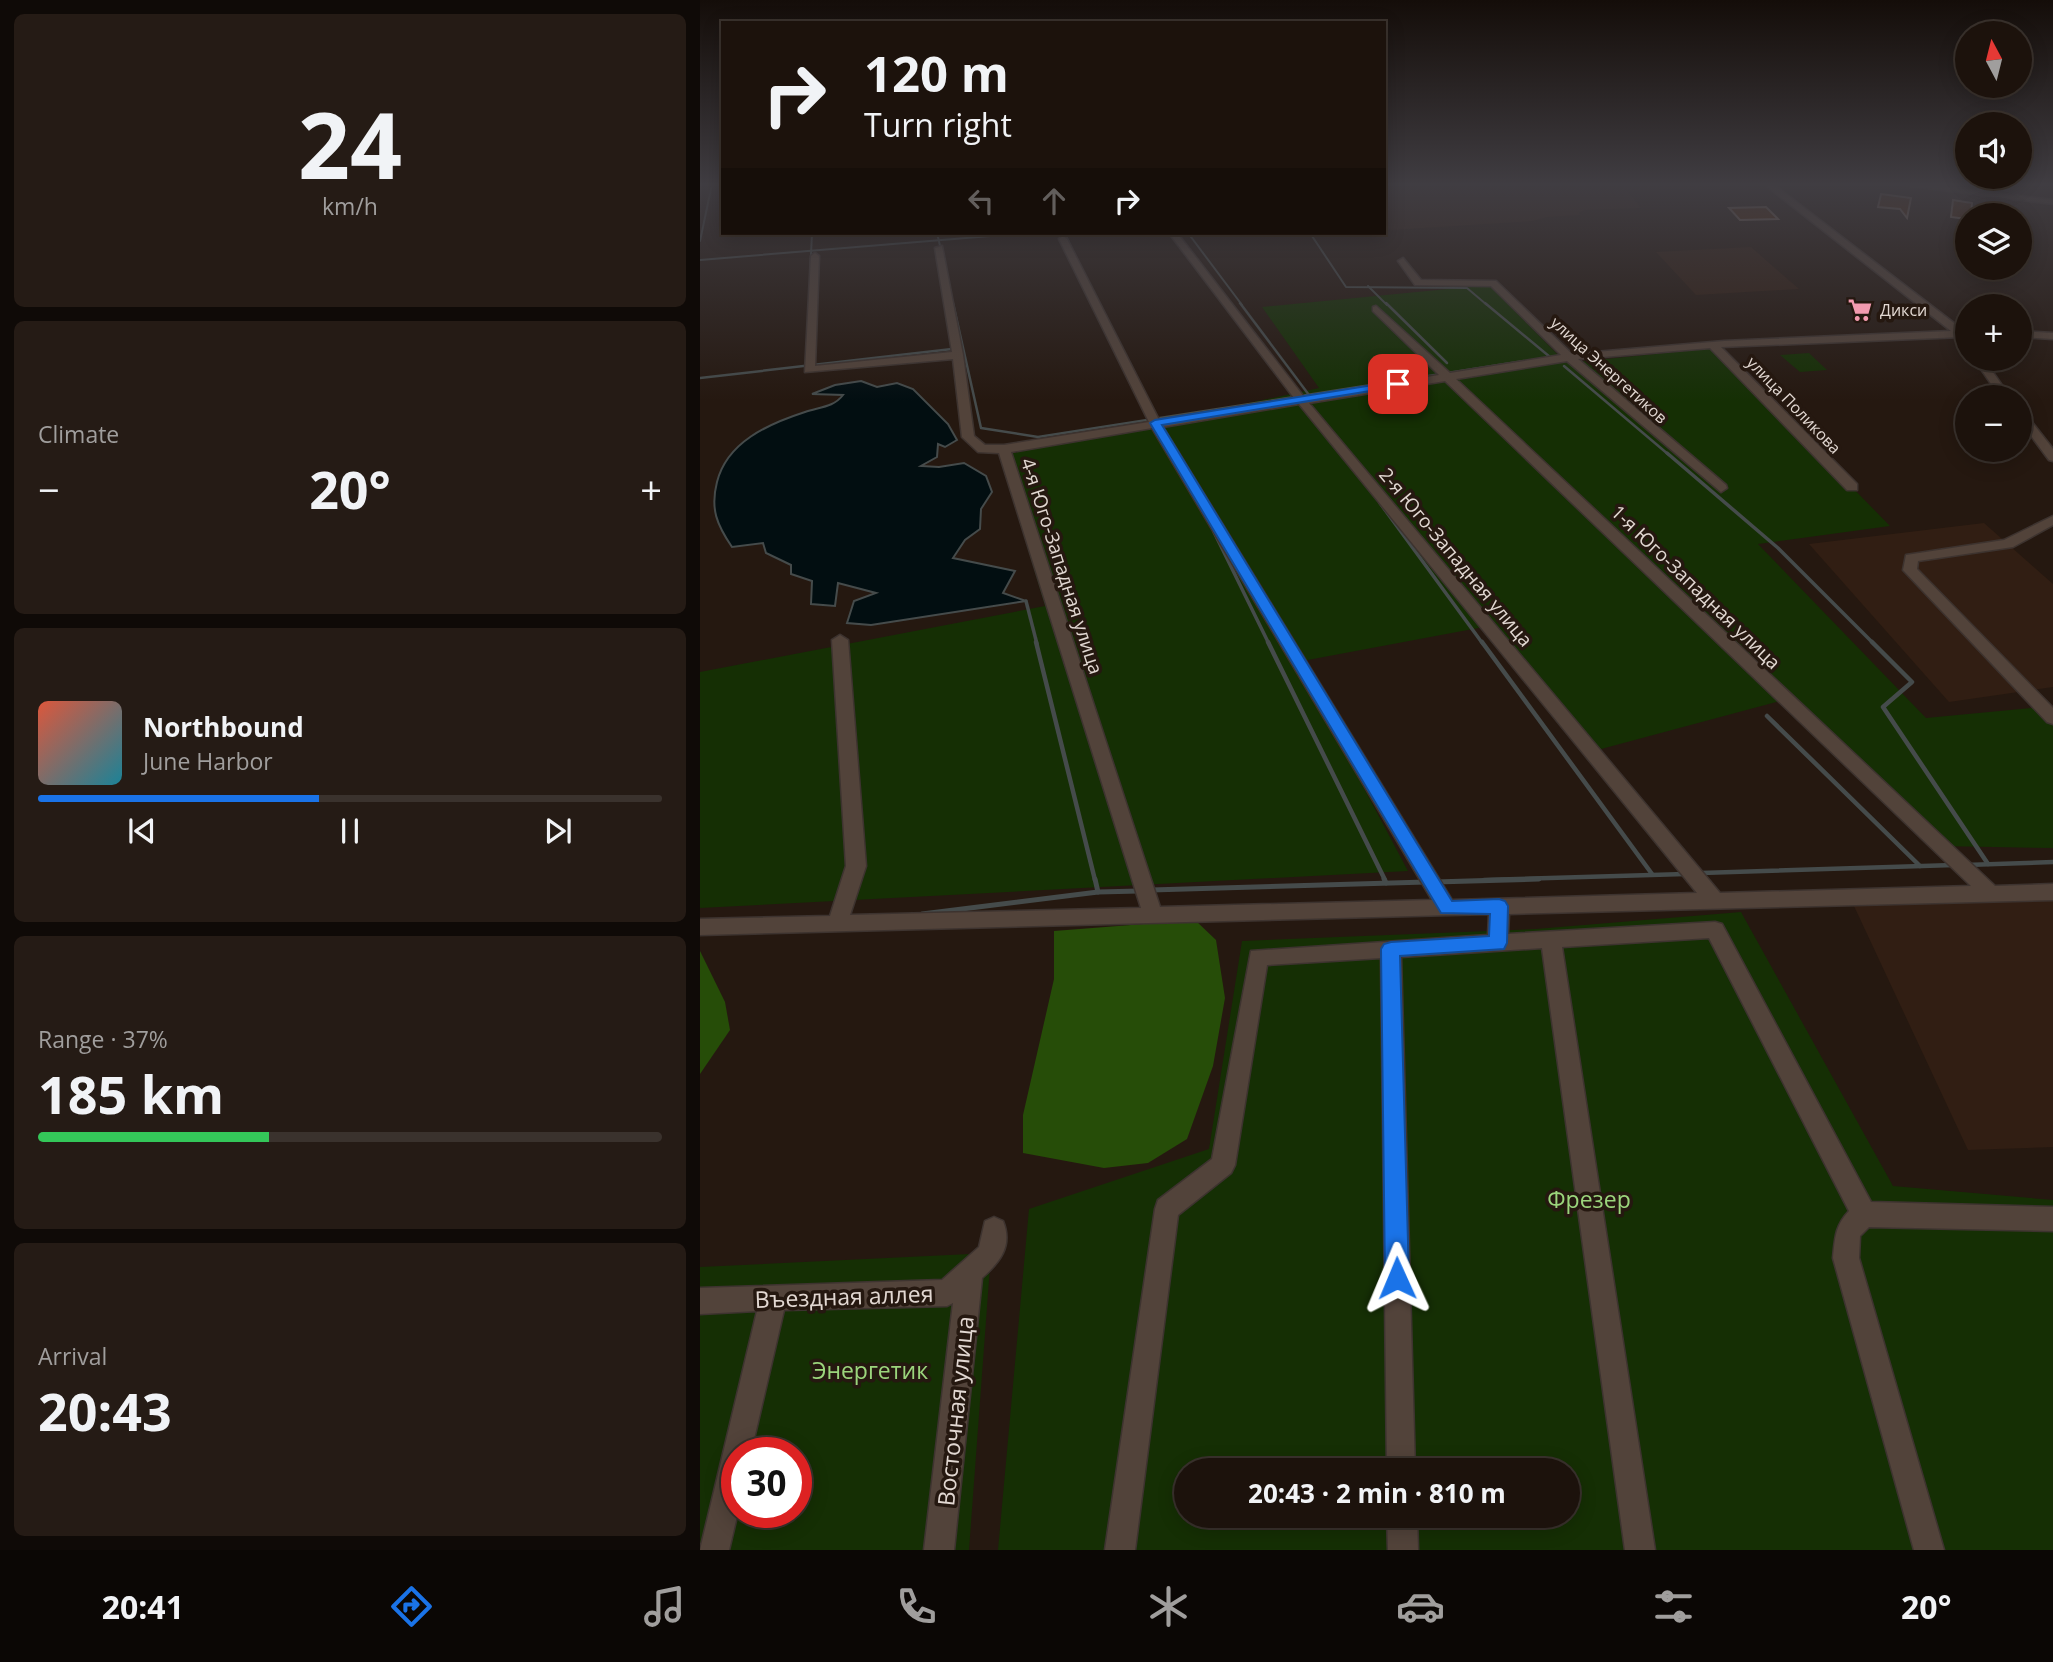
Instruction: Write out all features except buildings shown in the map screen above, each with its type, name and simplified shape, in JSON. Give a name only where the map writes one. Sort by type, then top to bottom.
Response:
[{"type":"street","points":[[815,256],[809,370],[958,355]]},
{"type":"street","name":"4-я Юго-Западная улица","points":[[940,256],[958,355],[968,437],[982,449],[1004,449],[1153,915]]},
{"type":"street","points":[[1072,256],[1155,423],[1447,908]]},
{"type":"street","name":"2-я Юго-Западная улица","points":[[1191,256],[1301,400],[1715,901]]},
{"type":"street","points":[[1858,256],[1955,329]]},
{"type":"street","name":"улица Энергетиков","points":[[1403,261],[1418,283],[1493,284],[1569,358],[1721,488]]},
{"type":"street","name":"1-я Юго-Западная улица","points":[[1376,309],[1990,893]]},
{"type":"street","points":[[2032,334],[2053,335]]},
{"type":"street","points":[[1004,449],[1569,358],[1713,345],[1955,336]]},
{"type":"street","name":"улица Поликова","points":[[1713,345],[1852,487]]},
{"type":"street","points":[[2032,430],[2053,457]]},
{"type":"street","points":[[2053,520],[2008,544],[1911,558],[1910,570],[2053,718]]},
{"type":"street","points":[[837,924],[856,866],[841,640]]},
{"type":"street","points":[[700,928],[2053,892]]},
{"type":"street","points":[[1498,943],[1499,906]]},
{"type":"street","points":[[1120,1550],[1167,1209],[1223,1165],[1258,957],[1716,930],[1864,1214]]},
{"type":"street","points":[[1551,941],[1640,1550]]},
{"type":"street","points":[[1391,949],[1401,1458]]},
{"type":"street","points":[[1929,1550],[1846,1258],[1848,1231],[1864,1214],[2053,1219]]},
{"type":"street","name":"Въездная аллея","points":[[700,1301],[947,1293],[991,1253],[994,1230]]},
{"type":"street","name":"Восточная улица","points":[[939,1550],[970,1272]]},
{"type":"street","points":[[741,1437],[774,1297]]},
{"type":"street","points":[[714,1550],[721,1520]]},
{"type":"street","points":[[1402,1528],[1402,1550]]},
{"type":"shaded area","points":[[1660,256],[1762,256],[1799,289],[1696,295]]},
{"type":"shaded area","points":[[861,381],[877,387],[897,383],[913,389],[948,424],[957,440],[945,447],[938,444],[937,457],[921,466],[939,467],[964,463],[986,476],[992,492],[981,509],[980,529],[965,540],[953,558],[1015,571],[1003,593],[1026,601],[871,625],[847,623],[854,601],[876,593],[838,583],[835,606],[811,604],[812,581],[791,574],[791,565],[766,553],[763,543],[732,547],[719,524],[714,500],[722,468],[730,456],[751,436],[791,417],[831,404],[843,395],[812,394],[835,385]]},
{"type":"shaded area","points":[[1984,523],[2053,584],[2053,687],[1949,702],[1809,544]]},
{"type":"shaded area","points":[[2053,900],[2053,1147],[1968,1150],[1854,906]]},
{"type":"green space","points":[[1489,285],[1566,363],[1716,348],[1890,526],[1758,544],[1926,718],[2053,706],[2053,848],[1937,846],[1780,701],[1590,752],[1489,626],[1297,662],[1408,871],[700,908],[700,672],[1045,606],[1000,456],[1319,388],[1262,307]]},
{"type":"green space","points":[[1809,353],[1827,370],[1800,372],[1780,355]]},
{"type":"green space","name":"Фрезер","points":[[1741,912],[1893,1186],[2053,1200],[2053,1550],[998,1550],[1029,1209],[1209,1149],[1242,941],[1536,929]]},
{"type":"green space","points":[[1195,920],[1216,940],[1225,998],[1213,1066],[1187,1139],[1148,1163],[1104,1168],[1023,1153],[1023,1115],[1054,979],[1054,931]]},
{"type":"green space","points":[[700,951],[725,1002],[730,1030],[700,1074]]},
{"type":"green space","name":"Энергетик","points":[[991,1253],[969,1550],[700,1550],[700,1267]]},
{"type":"waterway","points":[[700,260],[744,256]]},
{"type":"waterway","points":[[810,276],[811,256]]},
{"type":"waterway","points":[[1206,256],[1242,305]]},
{"type":"waterway","points":[[1326,256],[1346,287],[1369,287]]},
{"type":"waterway","points":[[1369,287],[1467,288],[1487,305]]},
{"type":"waterway","points":[[1369,287],[1387,305]]},
{"type":"waterway","points":[[953,303],[981,428],[1038,437],[1309,395]]},
{"type":"waterway","points":[[1240,303],[1309,395]]},
{"type":"waterway","points":[[1386,303],[1447,363]]},
{"type":"waterway","points":[[1485,303],[1550,357],[1546,358]]},
{"type":"waterway","points":[[700,378],[952,349]]},
{"type":"waterway","points":[[1309,395],[1524,361]]},
{"type":"waterway","points":[[1564,366],[1669,455]]},
{"type":"waterway","points":[[1667,453],[1778,548],[1912,682],[1883,707],[1988,864]]},
{"type":"waterway","points":[[1380,503],[1483,644]]},
{"type":"waterway","points":[[1214,532],[1269,644]]},
{"type":"waterway","points":[[1026,601],[1037,644]]},
{"type":"waterway","points":[[1036,642],[1095,880]]},
{"type":"waterway","points":[[1268,642],[1385,880]]},
{"type":"waterway","points":[[1482,642],[1652,874]]},
{"type":"waterway","points":[[1767,716],[1920,866]]},
{"type":"waterway","points":[[1966,865],[2053,862]]},
{"type":"waterway","points":[[1701,873],[1954,865]]},
{"type":"waterway","points":[[1484,880],[1685,874]]},
{"type":"waterway","points":[[1095,879],[1098,892]]},
{"type":"waterway","points":[[1384,879],[1386,883]]},
{"type":"waterway","points":[[1435,882],[1539,879]]},
{"type":"waterway","points":[[1151,890],[1426,882]]},
{"type":"waterway","points":[[1098,892],[1139,891]]},
{"type":"waterway","points":[[922,914],[1098,892]]},
{"type":"place","name":"Дикси","points":[[1860,310]]},
{"type":"route","points":[[1397,1278],[1391,949],[1498,943],[1499,906],[1447,908],[1155,423],[1398,384]]}]
